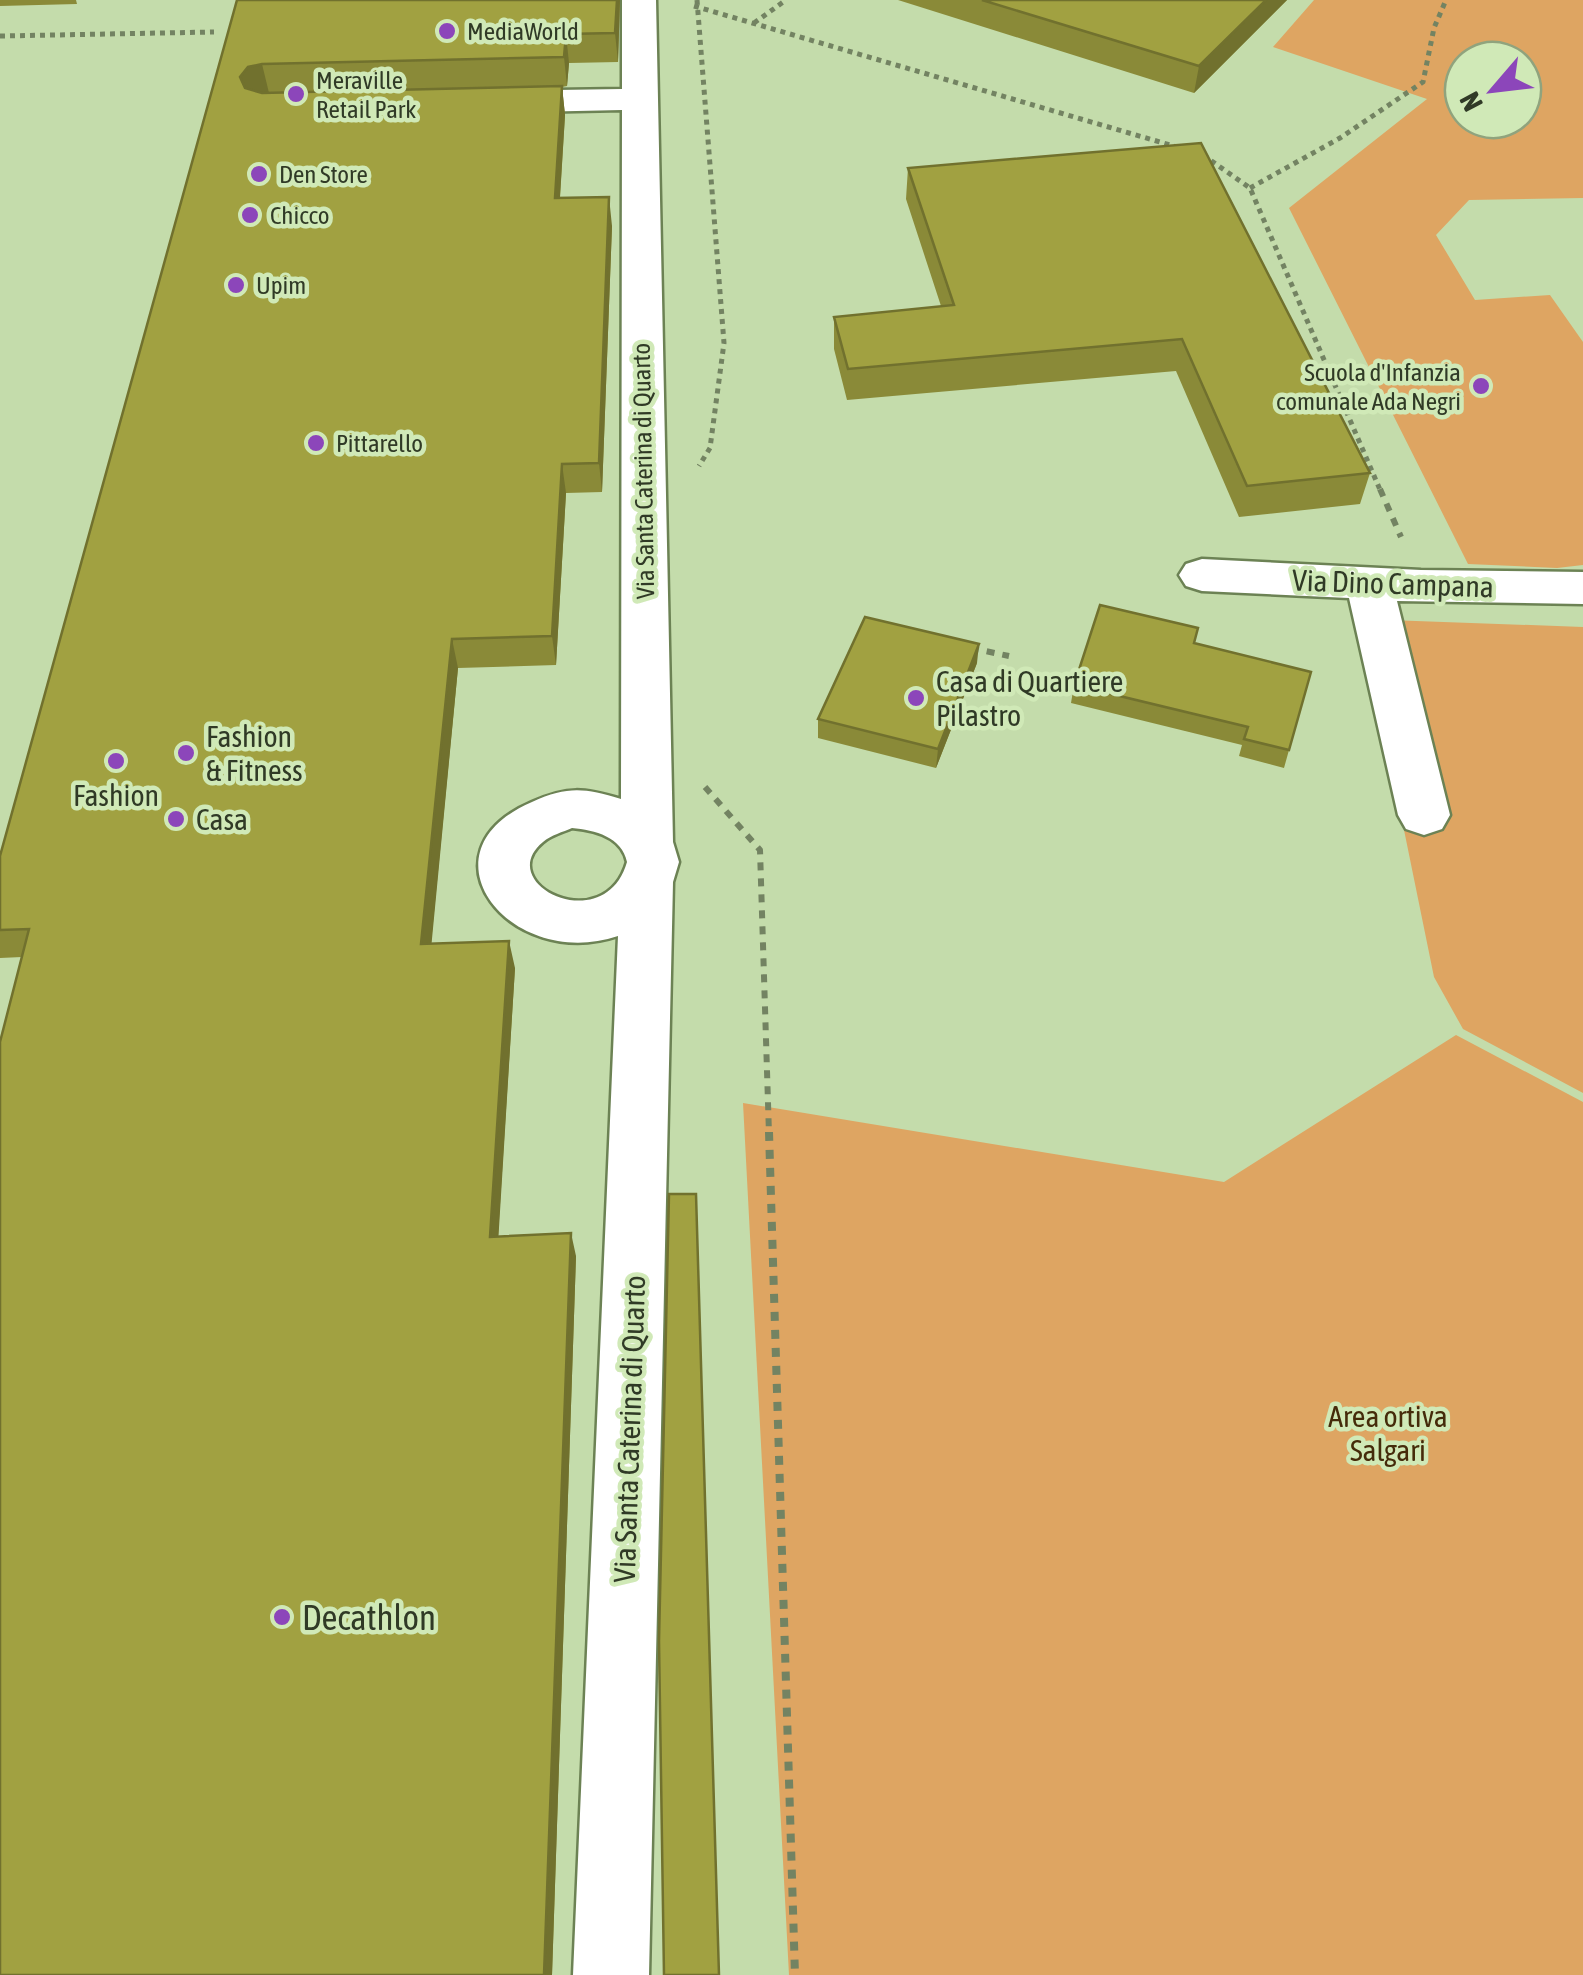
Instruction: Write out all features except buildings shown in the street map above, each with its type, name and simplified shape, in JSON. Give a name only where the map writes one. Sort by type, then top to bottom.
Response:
[{"type":"street","name":"Via Santa Caterina di Quarto","points":[[611,1975],[647,863],[639,0]]},
{"type":"street","points":[[444,104],[640,99]]},
{"type":"street","name":"Via Dino Campana","points":[[1202,575],[1421,586],[1583,588]]},
{"type":"street","points":[[1370,583],[1424,815]]},
{"type":"path","points":[[753,24],[786,0]]},
{"type":"path","points":[[1250,188],[1340,138],[1423,82],[1434,28],[1446,0]]},
{"type":"path","points":[[691,480],[710,448],[724,343],[697,4],[753,24],[1184,150]]},
{"type":"path","points":[[0,36],[214,32]]},
{"type":"path","points":[[1203,155],[1250,188],[1421,586]]},
{"type":"path","points":[[955,644],[1008,656]]},
{"type":"path","points":[[702,784],[760,850],[795,1975]]},
{"type":"green space","name":"Scuola d'Infanzia comunale Ada Negri","points":[[1314,0],[1583,0],[1583,198],[1469,200],[1436,235],[1475,300],[1550,295],[1583,342],[1583,565],[1557,568],[1468,564],[1289,208],[1427,99],[1273,47]]},
{"type":"green space","points":[[1361,619],[1583,627],[1583,1093],[1463,1029],[1434,977]]},
{"type":"green space","name":"Area ortiva Salgari","points":[[1456,1035],[1583,1102],[1583,1975],[789,1975],[743,1103],[1224,1182]]},
{"type":"place","name":"MediaWorld","points":[[447,31]]},
{"type":"place","name":"Meraville Retail Park","points":[[296,94]]},
{"type":"place","name":"Den Store","points":[[259,174]]},
{"type":"place","name":"Chicco","points":[[250,215]]},
{"type":"place","name":"Upim","points":[[236,285]]},
{"type":"place","name":"Scuola d'Infanzia comunale Ada Negri","points":[[1481,386]]},
{"type":"place","name":"Pittarello","points":[[316,443]]},
{"type":"place","name":"Casa di Quartiere Pilastro","points":[[916,698]]},
{"type":"place","name":"Fashion & Fitness","points":[[186,753]]},
{"type":"place","name":"Fashion","points":[[116,761]]},
{"type":"place","name":"Casa","points":[[176,819]]},
{"type":"place","name":"Decathlon","points":[[282,1617]]}]
